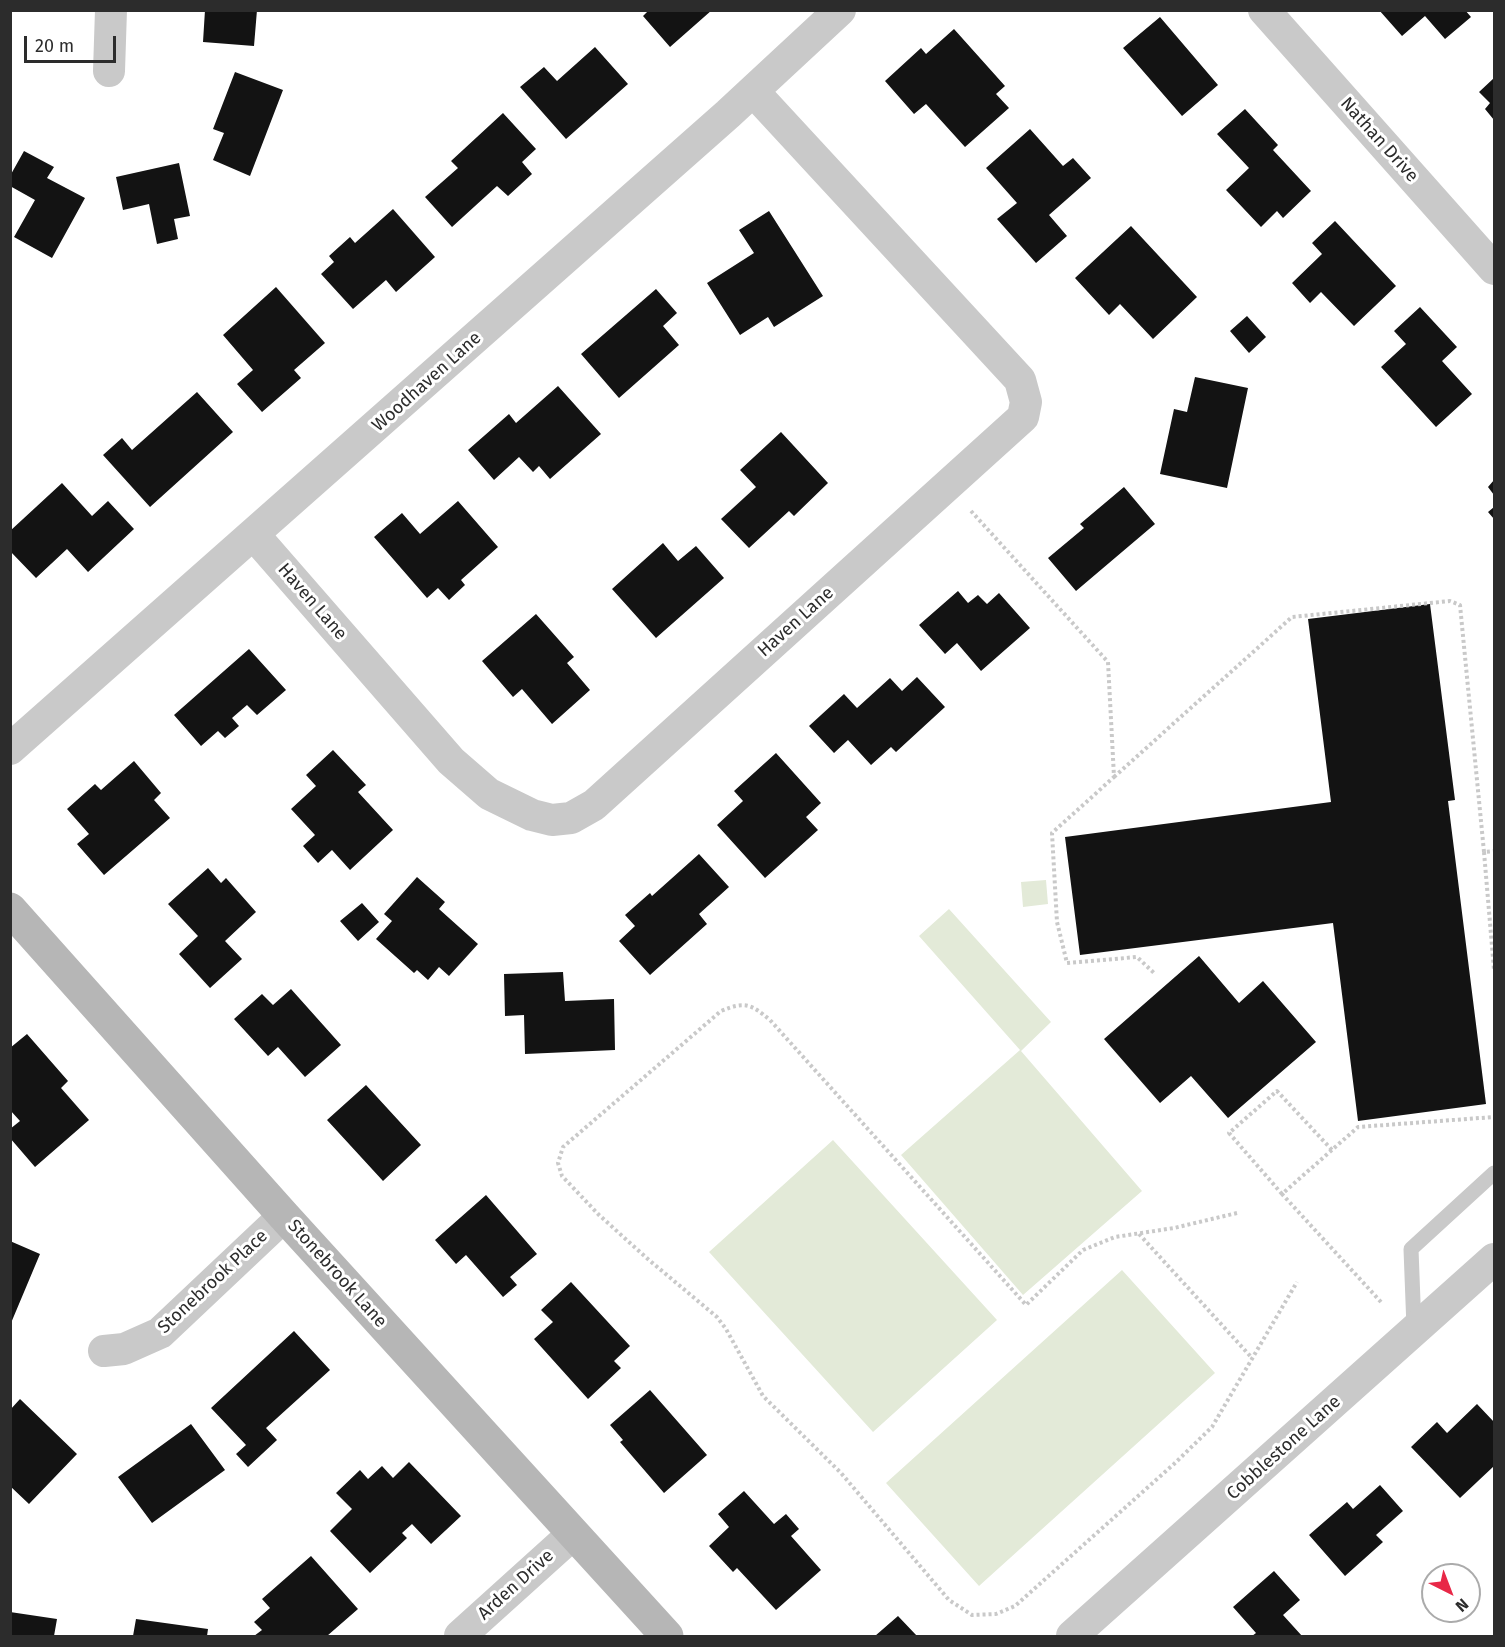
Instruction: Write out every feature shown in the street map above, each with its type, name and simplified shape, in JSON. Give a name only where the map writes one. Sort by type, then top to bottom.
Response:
[{"type":"street","points":[[110,71],[111,10]]},
{"type":"street","name":"Woodhaven Lane","points":[[10,749],[753,91],[840,10]]},
{"type":"street","name":"Nathan Drive","points":[[1264,10],[1494,270]]},
{"type":"street","name":"Haven Lane","points":[[254,535],[451,760],[489,794],[532,815],[552,820],[571,818],[594,804],[1023,417],[1026,402],[1020,380],[753,91]]},
{"type":"street","name":"Stonebrook Lane","points":[[10,909],[284,1216],[666,1636]]},
{"type":"street","name":"Stonebrook Place","points":[[104,1352],[124,1349],[160,1334],[284,1216]]},
{"type":"street","name":"Cobblestone Lane","points":[[1072,1636],[1494,1259]]},
{"type":"street","name":"Arden Drive","points":[[460,1636],[573,1534]]},
{"type":"lane","points":[[1414,1331],[1411,1249],[1494,1173]]},
{"type":"path","points":[[971,511],[1108,662],[1114,777]]},
{"type":"path","points":[[1154,973],[1137,957],[1067,963],[1057,922],[1053,833],[1292,617],[1450,601],[1460,605],[1494,970]]},
{"type":"path","points":[[1484,852],[1494,850]]},
{"type":"path","points":[[1237,1213],[1174,1228],[1115,1237],[1083,1250],[1026,1305],[770,1020],[753,1006],[738,1004],[721,1011],[563,1147],[558,1163],[562,1176],[599,1215],[717,1317],[763,1396],[841,1473],[949,1600],[972,1615],[996,1614],[1015,1606],[1174,1464],[1212,1427],[1297,1282]]},
{"type":"path","points":[[1332,1150],[1277,1090],[1229,1133],[1382,1302]]},
{"type":"path","points":[[1282,1194],[1358,1126],[1494,1117]]},
{"type":"path","points":[[1138,1233],[1252,1358]]},
{"type":"green space","points":[[1046,880],[1048,904],[1023,907],[1021,882]]},
{"type":"green space","points":[[949,909],[1051,1022],[1021,1051],[1142,1191],[1023,1295],[901,1155],[1020,1050],[919,936]]},
{"type":"green space","points":[[833,1140],[997,1320],[873,1432],[709,1252]]},
{"type":"green space","points":[[1122,1270],[1215,1373],[979,1586],[886,1483]]},
{"type":"building","points":[[205,10],[257,10],[254,46],[203,42]]},
{"type":"building","points":[[649,10],[712,10],[670,47],[643,16]]},
{"type":"building","points":[[1379,10],[1465,10],[1471,17],[1445,39],[1425,16],[1402,36]]},
{"type":"building","points":[[1160,17],[1218,85],[1182,116],[1123,48]]},
{"type":"building","points":[[954,29],[1005,86],[996,94],[1009,108],[965,147],[926,104],[914,114],[885,81],[921,48],[926,54]]},
{"type":"building","points":[[595,47],[628,84],[566,139],[520,87],[544,67],[557,81]]},
{"type":"building","points":[[235,72],[283,90],[250,176],[213,160],[224,133],[213,129]]},
{"type":"building","points":[[1494,78],[1494,120],[1485,109],[1490,103],[1479,92]]},
{"type":"building","points":[[1245,109],[1278,145],[1273,150],[1311,191],[1283,218],[1277,211],[1261,227],[1226,190],[1249,168],[1217,134]]},
{"type":"building","points":[[503,113],[536,149],[522,162],[532,174],[508,196],[497,186],[452,227],[425,197],[458,168],[451,161]]},
{"type":"building","points":[[1030,129],[1063,166],[1073,158],[1091,178],[1049,215],[1067,236],[1036,263],[997,219],[1017,203],[986,168]]},
{"type":"building","points":[[24,151],[54,167],[47,178],[85,198],[52,258],[14,237],[35,200],[10,186],[10,176]]},
{"type":"building","points":[[179,163],[190,216],[174,219],[178,239],[157,244],[149,204],[123,210],[116,177]]},
{"type":"building","points":[[393,209],[435,257],[396,292],[386,280],[353,309],[321,274],[334,262],[329,256],[350,237],[355,243]]},
{"type":"building","points":[[769,211],[823,296],[774,327],[768,317],[740,335],[707,283],[754,253],[739,230]]},
{"type":"building","points":[[1335,221],[1396,286],[1354,326],[1321,292],[1310,303],[1292,283],[1322,254],[1312,243]]},
{"type":"building","points":[[1131,226],[1197,297],[1153,339],[1120,304],[1109,315],[1075,278]]},
{"type":"building","points":[[276,287],[325,343],[294,370],[301,378],[262,412],[237,384],[253,370],[223,335]]},
{"type":"building","points":[[656,289],[677,313],[663,326],[679,345],[619,398],[581,354]]},
{"type":"building","points":[[1420,307],[1457,347],[1442,361],[1472,394],[1436,427],[1381,367],[1406,344],[1394,331]]},
{"type":"building","points":[[1247,316],[1266,337],[1249,353],[1230,331]]},
{"type":"building","points":[[1195,377],[1248,388],[1227,488],[1160,474],[1174,409],[1187,412]]},
{"type":"building","points":[[558,386],[601,434],[550,479],[539,466],[533,472],[519,457],[494,480],[468,450],[509,414],[516,423]]},
{"type":"building","points":[[197,392],[233,432],[150,507],[103,455],[122,438],[132,450]]},
{"type":"building","points":[[781,432],[828,483],[794,516],[789,511],[749,548],[721,519],[756,487],[740,470]]},
{"type":"building","points":[[1494,480],[1494,495],[1488,487]]},
{"type":"building","points":[[62,483],[92,516],[108,501],[134,529],[88,572],[67,549],[36,578],[10,551],[10,531]]},
{"type":"building","points":[[1124,487],[1155,524],[1076,591],[1048,558],[1084,528],[1080,524]]},
{"type":"building","points":[[458,501],[498,547],[461,580],[465,585],[449,600],[438,588],[427,598],[374,537],[402,513],[420,534]]},
{"type":"building","points":[[1494,507],[1494,519],[1488,512]]},
{"type":"building","points":[[663,543],[678,561],[696,546],[724,578],[656,638],[612,589]]},
{"type":"building","points":[[958,591],[968,603],[978,595],[987,604],[999,593],[1030,628],[981,671],[957,643],[945,654],[919,625]]},
{"type":"building","points":[[1430,604],[1455,800],[1448,801],[1486,1104],[1358,1121],[1333,923],[1080,955],[1065,837],[1331,802],[1308,619]]},
{"type":"building","points":[[536,614],[574,657],[567,663],[590,690],[552,724],[522,689],[513,697],[482,661]]},
{"type":"building","points":[[249,649],[286,690],[257,715],[247,705],[232,718],[239,726],[225,738],[218,731],[201,746],[174,715]]},
{"type":"building","points":[[917,677],[945,707],[896,752],[891,747],[871,765],[848,740],[834,753],[809,726],[844,694],[857,708],[890,678],[902,691]]},
{"type":"building","points":[[333,750],[366,785],[358,792],[393,830],[350,870],[332,850],[318,863],[303,846],[315,835],[291,809],[316,786],[306,775]]},
{"type":"building","points":[[776,753],[821,803],[806,817],[818,830],[765,878],[717,825],[743,801],[734,791]]},
{"type":"building","points":[[134,761],[161,793],[154,800],[170,818],[104,875],[77,844],[89,834],[67,809],[95,784],[101,790]]},
{"type":"building","points":[[699,854],[729,887],[699,914],[707,924],[650,975],[619,941],[635,926],[625,915],[650,893],[652,896]]},
{"type":"building","points":[[208,868],[221,883],[226,878],[256,912],[225,941],[242,959],[210,988],[179,954],[198,936],[168,904]]},
{"type":"building","points":[[417,877],[445,902],[439,909],[478,944],[449,976],[439,967],[428,980],[417,970],[414,973],[376,939],[392,921],[384,914]]},
{"type":"building","points":[[362,903],[379,922],[358,941],[340,921]]},
{"type":"building","points":[[1199,956],[1239,1003],[1263,981],[1316,1042],[1228,1118],[1191,1076],[1160,1103],[1104,1039]]},
{"type":"building","points":[[563,972],[565,1001],[614,999],[615,1050],[525,1054],[524,1015],[505,1016],[504,974]]},
{"type":"building","points":[[291,989],[341,1045],[305,1077],[278,1047],[268,1056],[234,1019],[262,994],[273,1005]]},
{"type":"building","points":[[27,1034],[68,1081],[61,1088],[89,1120],[35,1167],[10,1138],[10,1129],[20,1121],[10,1110],[10,1048]]},
{"type":"building","points":[[366,1085],[421,1145],[383,1181],[327,1120]]},
{"type":"building","points":[[486,1195],[537,1254],[510,1277],[517,1285],[503,1297],[466,1255],[456,1264],[435,1240]]},
{"type":"building","points":[[10,1241],[40,1254],[11,1323],[10,1323]]},
{"type":"building","points":[[571,1282],[630,1346],[614,1361],[621,1368],[588,1399],[534,1339],[553,1322],[541,1310]]},
{"type":"building","points":[[294,1331],[330,1370],[266,1428],[277,1440],[248,1467],[236,1454],[246,1445],[211,1408]]},
{"type":"building","points":[[650,1390],[707,1455],[664,1493],[620,1442],[623,1440],[610,1425]]},
{"type":"building","points":[[20,1399],[77,1454],[29,1504],[10,1486],[10,1410]]},
{"type":"building","points":[[1477,1404],[1494,1422],[1494,1466],[1460,1498],[1411,1447],[1437,1422],[1447,1433]]},
{"type":"building","points":[[191,1424],[225,1470],[152,1523],[118,1477]]},
{"type":"building","points":[[409,1462],[461,1516],[431,1544],[412,1524],[402,1533],[407,1538],[370,1573],[330,1531],[352,1509],[336,1493],[360,1470],[368,1479],[382,1466],[393,1478]]},
{"type":"building","points":[[1380,1485],[1403,1511],[1376,1535],[1383,1542],[1345,1576],[1309,1535],[1347,1502],[1353,1509]]},
{"type":"building","points":[[744,1491],[774,1524],[786,1514],[799,1529],[791,1536],[821,1570],[776,1610],[737,1568],[733,1572],[709,1546],[729,1527],[718,1514]]},
{"type":"building","points":[[311,1556],[358,1609],[327,1636],[254,1636],[262,1630],[254,1622],[270,1608],[262,1599]]},
{"type":"building","points":[[1274,1571],[1300,1600],[1283,1615],[1302,1636],[1252,1636],[1256,1633],[1233,1607]]},
{"type":"building","points":[[10,1612],[57,1619],[54,1636],[10,1636]]},
{"type":"building","points":[[898,1616],[917,1636],[875,1636]]},
{"type":"building","points":[[136,1619],[208,1629],[207,1636],[133,1636]]}]
